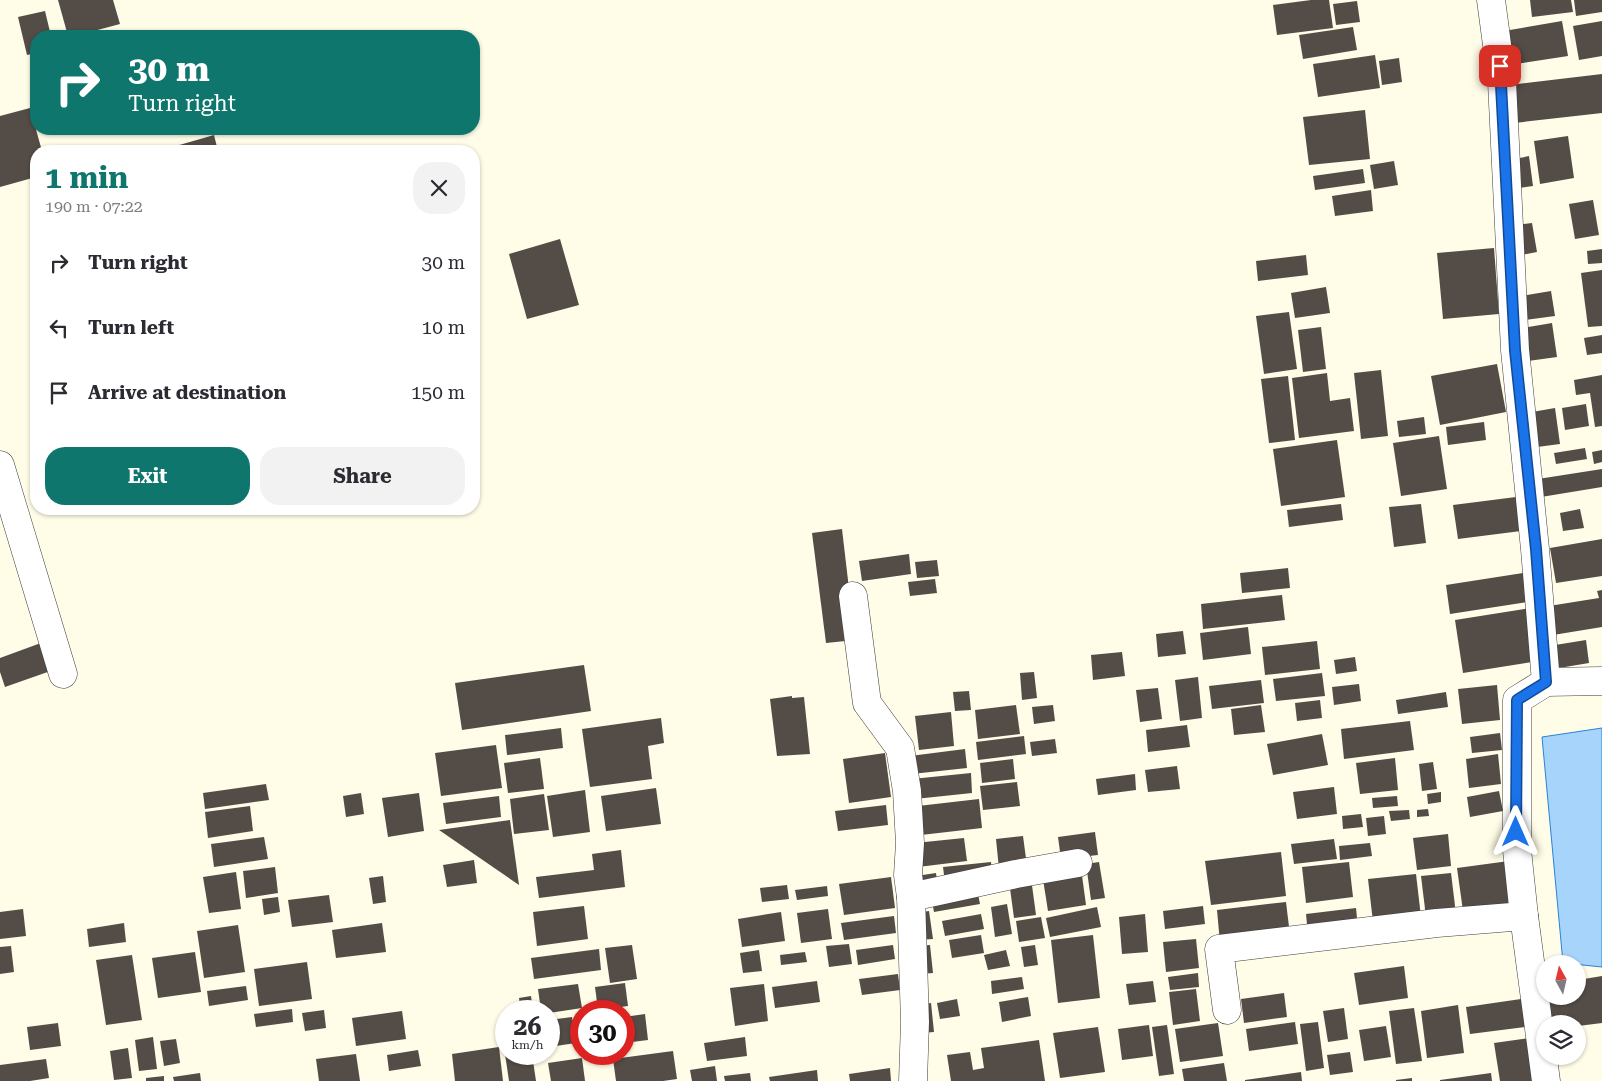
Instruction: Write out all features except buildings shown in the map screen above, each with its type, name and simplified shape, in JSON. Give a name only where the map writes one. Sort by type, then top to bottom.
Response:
[{"type":"street","points":[[1492,0],[1502,82],[1515,350],[1536,549],[1546,682]]},
{"type":"street","points":[[0,465],[64,674]]},
{"type":"street","points":[[853,596],[867,703],[900,748],[907,791],[910,843],[908,875],[911,897],[915,1022],[912,1081]]},
{"type":"street","points":[[1546,1081],[1516,850],[1517,700],[1546,682],[1602,682]]},
{"type":"street","points":[[911,897],[1078,863]]},
{"type":"street","points":[[1227,1010],[1219,949],[1437,922],[1524,916]]},
{"type":"water","points":[[1602,728],[1602,967],[1586,965],[1586,955],[1562,955],[1542,737]]},
{"type":"route","points":[[1500,66],[1515,350],[1536,549],[1546,682],[1517,700],[1516,832]]}]
